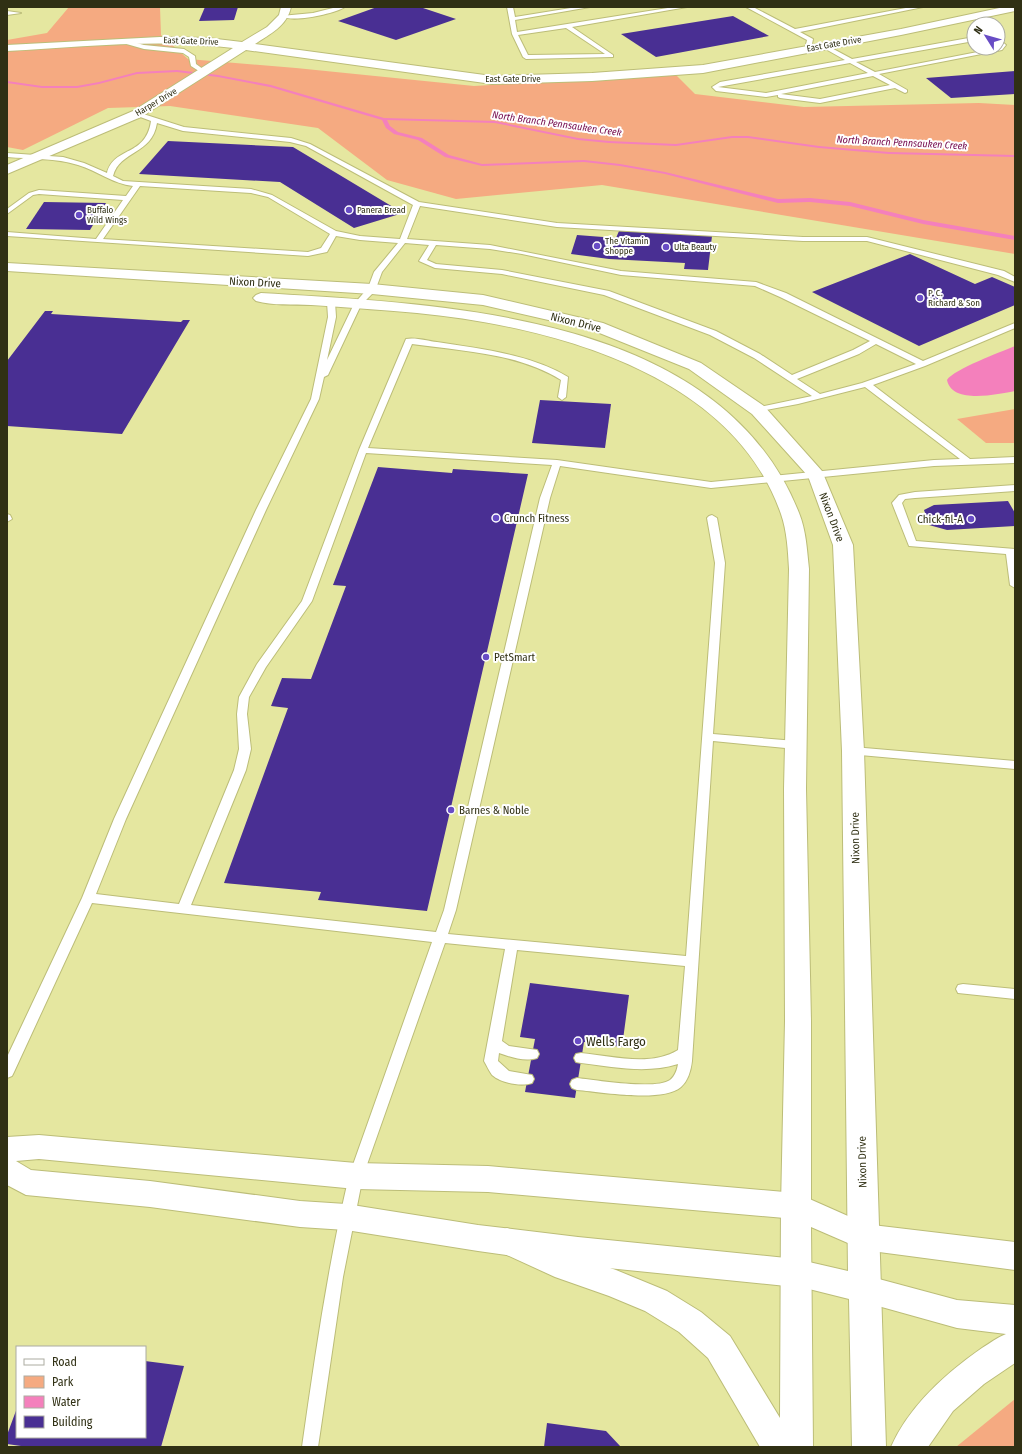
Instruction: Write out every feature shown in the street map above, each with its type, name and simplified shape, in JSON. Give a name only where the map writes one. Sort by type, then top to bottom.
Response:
[{"type":"main road","name":"East Gate Drive","points":[[7,48],[185,40],[246,45],[492,80],[592,77],[703,69],[1015,8]]},
{"type":"main road","name":"Harper Drive","points":[[7,170],[137,114],[271,29],[285,11]]},
{"type":"main road","name":"Nixon Drive","points":[[9,270],[372,289],[483,300],[598,326],[695,366],[758,410],[816,475],[843,545],[853,751],[864,1289],[869,1447]]},
{"type":"main road","name":"Nixon Drive","points":[[9,270],[89,287]]},
{"type":"main road","name":"Nixon Drive","points":[[245,297],[431,310],[508,322],[582,341],[615,353],[674,382],[726,418],[747,439],[764,463],[790,513],[797,540],[799,569],[795,789],[798,1021],[796,1447]]},
{"type":"main road","points":[[7,1149],[39,1147],[356,1176],[488,1179],[796,1206],[864,1237],[1015,1256]]},
{"type":"main road","points":[[7,1170],[26,1182],[150,1194],[300,1214],[346,1217],[478,1238],[578,1251],[796,1273],[864,1289],[957,1314],[1015,1320]]},
{"type":"main road","points":[[507,1241],[566,1267],[616,1284],[656,1300],[690,1322],[719,1347],[778,1447]]},
{"type":"main road","points":[[908,1447],[942,1400],[973,1373],[1015,1345]]},
{"type":"lane","points":[[285,11],[301,17],[317,15],[342,7]]},
{"type":"lane","points":[[510,7],[515,34],[526,57],[611,56],[567,26]]},
{"type":"lane","points":[[512,18],[587,7]]},
{"type":"lane","points":[[515,34],[684,7]]},
{"type":"lane","points":[[749,7],[810,39],[808,49]]},
{"type":"lane","points":[[794,31],[920,7]]},
{"type":"lane","points":[[7,12],[18,13]]},
{"type":"lane","points":[[896,86],[820,100],[715,88],[720,84],[966,40]]},
{"type":"lane","points":[[125,42],[144,47],[168,48],[184,51],[192,56],[193,65],[204,72]]},
{"type":"lane","points":[[824,46],[905,91]]},
{"type":"lane","points":[[766,95],[966,55]]},
{"type":"lane","points":[[137,114],[183,129],[291,140],[308,145],[417,204],[558,225],[803,239],[867,239],[1001,273],[1015,280]]},
{"type":"lane","points":[[110,176],[111,168],[122,157],[145,143],[152,134],[154,120]]},
{"type":"lane","points":[[7,155],[63,159],[82,164],[122,183],[252,191],[270,196],[334,233],[360,238],[490,247],[522,252],[621,273],[756,284],[783,295],[922,364]]},
{"type":"lane","points":[[98,241],[138,184]]},
{"type":"lane","points":[[7,212],[31,194],[39,192],[128,198]]},
{"type":"lane","points":[[7,1072],[88,898],[120,820],[261,510],[308,414],[318,388],[358,304],[372,289],[378,272],[402,242],[417,204]]},
{"type":"lane","points":[[7,234],[308,254],[324,250],[334,233]]},
{"type":"lane","points":[[434,243],[423,261],[435,266],[502,272],[606,293],[713,333],[757,356],[819,397]]},
{"type":"lane","points":[[318,388],[332,317],[331,302]]},
{"type":"lane","points":[[758,410],[819,397],[866,384],[922,364],[1015,325]]},
{"type":"lane","points":[[183,909],[240,770],[245,750],[242,714],[244,697],[261,666],[307,601],[363,450],[409,341],[476,351],[540,366],[565,379],[562,398]]},
{"type":"lane","points":[[792,378],[856,352],[877,341]]},
{"type":"lane","points":[[866,384],[966,460]]},
{"type":"lane","points":[[363,450],[557,463],[711,484],[966,460],[1015,460]]},
{"type":"lane","points":[[310,1447],[332,1290],[346,1217],[356,1176],[441,937],[454,896],[546,498],[557,463]]},
{"type":"lane","points":[[1015,488],[942,492],[902,497],[897,501],[897,505],[912,544],[1012,552],[1015,585]]},
{"type":"lane","points":[[577,1084],[642,1090],[674,1085],[682,1076],[686,1049],[720,563],[712,518]]},
{"type":"lane","points":[[707,737],[796,745]]},
{"type":"lane","points":[[853,751],[1015,765]]},
{"type":"lane","points":[[88,898],[441,937],[692,962]]},
{"type":"lane","points":[[512,944],[491,1061],[500,1075],[527,1080]]},
{"type":"lane","points":[[963,989],[1015,994]]},
{"type":"lane","points":[[496,1031],[495,1040],[498,1045],[506,1051],[532,1054]]},
{"type":"lane","points":[[581,1058],[651,1064],[665,1063],[678,1059],[686,1049]]},
{"type":"green space","points":[[69,7],[160,7],[161,35],[188,59],[474,86],[674,73],[695,94],[804,107],[979,103],[1015,105],[1015,254],[602,185],[456,199],[387,180],[318,128],[170,106],[108,108],[23,150],[7,147],[7,40],[47,33]]},
{"type":"green space","points":[[1015,409],[1015,443],[986,443],[957,419]]},
{"type":"green space","points":[[1015,1399],[1015,1447],[956,1447]]},
{"type":"water","points":[[1015,346],[1015,391],[976,396],[957,393],[951,388],[947,380],[951,376],[978,361]]},
{"type":"building","points":[[205,7],[238,7],[234,20],[199,21]]},
{"type":"building","points":[[377,7],[420,7],[456,19],[396,40],[338,21]]},
{"type":"building","points":[[733,16],[769,36],[656,57],[621,34]]},
{"type":"building","points":[[1015,71],[1015,94],[951,98],[926,78]]},
{"type":"building","points":[[168,141],[293,147],[403,213],[354,228],[280,182],[139,174]]},
{"type":"building","points":[[44,202],[106,203],[90,230],[26,229]]},
{"type":"building","name":"Ulta Beauty","points":[[619,231],[712,236],[708,270],[684,269],[685,263],[609,259],[571,254],[577,235],[616,238]]},
{"type":"building","name":"P. C. Richard & Son","points":[[910,254],[975,284],[992,277],[1015,287],[1015,305],[919,346],[812,292]]},
{"type":"building","points":[[45,311],[53,311],[51,314],[181,322],[183,320],[190,320],[122,434],[7,426],[7,361]]},
{"type":"building","points":[[540,400],[611,404],[605,448],[532,443]]},
{"type":"building","points":[[378,467],[452,473],[453,469],[528,474],[427,911],[318,900],[321,892],[224,883],[288,708],[271,706],[282,678],[311,679],[346,586],[333,585]]},
{"type":"building","name":"Chick-fil-A","points":[[1008,501],[1015,513],[1015,526],[947,530],[929,525],[924,510],[934,505]]},
{"type":"building","name":"Wells Fargo","points":[[530,983],[629,995],[622,1047],[584,1042],[575,1098],[525,1092],[535,1039],[520,1037]]},
{"type":"building","points":[[146,1361],[184,1366],[161,1447],[28,1447],[7,1444],[7,1435],[16,1411],[16,1438],[146,1438]]},
{"type":"building","points":[[547,1423],[606,1431],[621,1447],[544,1447]]},
{"type":"waterway","name":"North Branch Pennsauken Creek","points":[[7,82],[42,87],[77,87],[137,73],[177,71],[218,76],[271,86],[384,119]]},
{"type":"waterway","name":"North Branch Pennsauken Creek","points":[[384,119],[495,122],[578,139],[609,142],[676,145],[732,137],[748,137],[819,147],[889,153],[1015,156]]},
{"type":"waterway","points":[[384,119],[388,127],[396,133],[420,139],[447,156],[482,165],[584,161],[620,165],[665,173],[778,201],[810,200],[850,204],[923,222],[1015,238]]},
{"type":"place","name":"Panera Bread","points":[[349,210]]},
{"type":"place","name":"Buffalo Wild Wings","points":[[79,215]]},
{"type":"place","name":"The Vitamin Shoppe","points":[[597,246]]},
{"type":"place","name":"Ulta Beauty","points":[[666,247]]},
{"type":"place","name":"P. C. Richard & Son","points":[[920,298]]},
{"type":"place","name":"Crunch Fitness","points":[[496,518]]},
{"type":"place","name":"Chick-fil-A","points":[[971,519]]},
{"type":"place","name":"PetSmart","points":[[486,657]]},
{"type":"place","name":"Barnes & Noble","points":[[451,810]]},
{"type":"place","name":"Wells Fargo","points":[[578,1041]]}]
